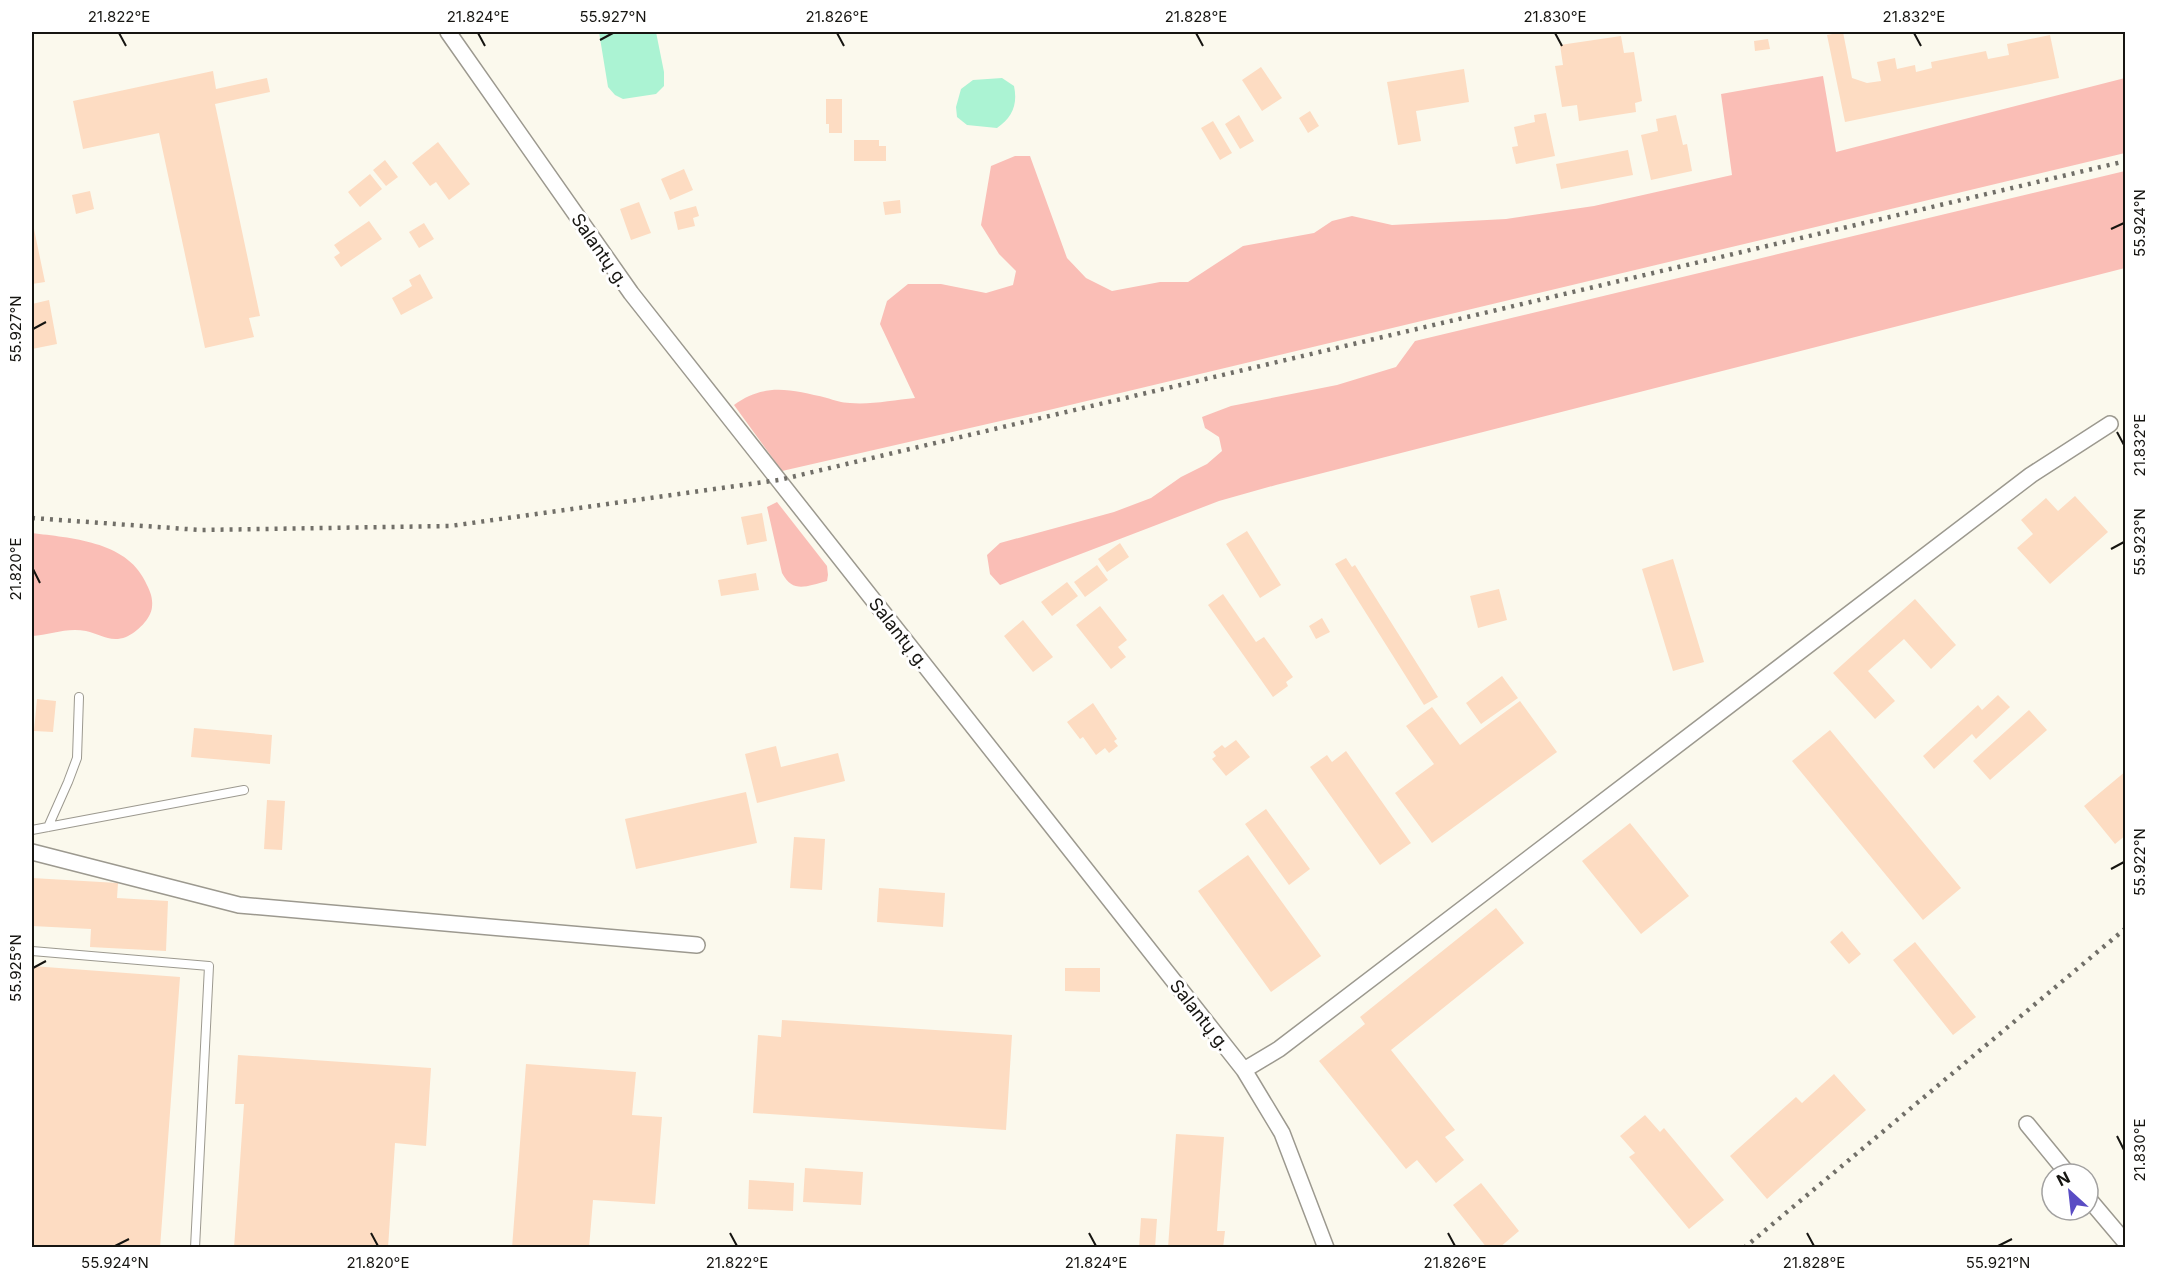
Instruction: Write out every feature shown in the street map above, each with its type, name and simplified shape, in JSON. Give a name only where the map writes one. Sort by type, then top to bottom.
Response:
[{"type":"street","name":"Salantų g.","points":[[448,32],[630,293],[1244,1070],[1282,1133],[1326,1248]]},
{"type":"street","points":[[1244,1070],[1279,1049],[2031,475],[2110,424]]},
{"type":"street","points":[[32,852],[239,905],[697,945]]},
{"type":"street","points":[[2027,1124],[2058,1162]]},
{"type":"street","points":[[2100,1212],[2126,1243]]},
{"type":"lane","points":[[48,827],[76,758],[79,697]]},
{"type":"lane","points":[[32,830],[244,790]]},
{"type":"lane","points":[[32,951],[209,966],[195,1248]]},
{"type":"shaded area","points":[[599,32],[656,32],[664,72],[664,86],[656,94],[623,99],[615,95],[608,87]]},
{"type":"shaded area","points":[[1823,76],[1836,152],[2125,78],[2125,153],[1049,410],[782,471],[734,405],[757,393],[779,390],[802,392],[847,403],[874,403],[915,398],[880,324],[887,301],[908,284],[941,284],[986,293],[1013,285],[1016,271],[999,254],[981,225],[991,166],[1015,156],[1030,156],[1067,258],[1086,278],[1112,291],[1160,282],[1188,282],[1243,246],[1314,233],[1332,221],[1352,216],[1392,225],[1506,219],[1594,206],[1732,175],[1721,94]]},
{"type":"shaded area","points":[[1002,78],[1014,86],[1015,99],[1013,110],[1002,124],[997,128],[967,125],[957,117],[956,107],[961,89],[973,80]]},
{"type":"shaded area","points":[[2125,171],[2125,268],[1219,501],[1000,585],[990,574],[987,555],[1000,543],[1114,512],[1151,498],[1181,477],[1207,464],[1222,451],[1219,437],[1205,428],[1202,417],[1231,406],[1337,385],[1396,367],[1415,341]]},
{"type":"shaded area","points":[[777,502],[827,566],[827,581],[801,587],[786,580],[782,573],[767,507]]},
{"type":"shaded area","points":[[32,533],[96,544],[125,557],[136,568],[151,594],[151,612],[143,625],[135,632],[120,639],[110,639],[79,630],[32,636]]},
{"type":"building","points":[[1843,32],[1852,78],[1867,83],[1881,81],[1877,62],[1895,58],[1897,69],[1915,65],[1916,72],[1932,68],[1931,62],[1986,51],[1988,59],[2009,55],[2007,44],[2050,35],[2059,78],[1845,122],[1827,35]]},
{"type":"building","points":[[1621,36],[1624,53],[1634,52],[1642,101],[1635,103],[1636,112],[1579,121],[1577,105],[1562,107],[1555,66],[1563,65],[1560,45]]},
{"type":"building","points":[[1768,39],[1770,49],[1755,51],[1754,41]]},
{"type":"building","points":[[1261,67],[1282,98],[1262,111],[1242,80]]},
{"type":"building","points":[[1464,69],[1469,102],[1416,111],[1421,141],[1398,145],[1387,82]]},
{"type":"building","points":[[213,71],[216,89],[267,78],[270,92],[215,104],[260,316],[249,318],[254,337],[205,348],[159,133],[83,149],[73,101]]},
{"type":"building","points":[[826,99],[842,99],[842,133],[829,133],[829,124],[826,124]]},
{"type":"building","points":[[1310,111],[1319,126],[1308,133],[1299,118]]},
{"type":"building","points":[[1546,113],[1555,156],[1516,164],[1512,147],[1518,146],[1514,127],[1535,122],[1534,115]]},
{"type":"building","points":[[1239,115],[1254,141],[1240,149],[1225,124]]},
{"type":"building","points":[[1676,115],[1683,145],[1687,144],[1692,171],[1651,180],[1641,135],[1658,131],[1656,119]]},
{"type":"building","points":[[1213,121],[1232,153],[1220,160],[1201,128]]},
{"type":"building","points":[[854,140],[879,140],[879,146],[886,146],[886,161],[854,161]]},
{"type":"building","points":[[438,142],[470,184],[449,200],[436,182],[430,186],[412,163]]},
{"type":"building","points":[[1628,150],[1633,175],[1561,189],[1556,164]]},
{"type":"building","points":[[385,160],[398,177],[386,186],[373,170]]},
{"type":"building","points":[[684,169],[693,190],[670,200],[661,179]]},
{"type":"building","points":[[370,174],[382,189],[360,207],[348,192]]},
{"type":"building","points":[[90,191],[94,209],[76,214],[72,195]]},
{"type":"building","points":[[900,200],[901,213],[885,215],[883,202]]},
{"type":"building","points":[[639,202],[651,233],[631,240],[620,209]]},
{"type":"building","points":[[696,206],[699,216],[693,218],[695,226],[678,230],[674,212]]},
{"type":"building","points":[[369,221],[382,239],[341,267],[334,257],[340,253],[334,245]]},
{"type":"building","points":[[424,223],[434,239],[419,248],[409,232]]},
{"type":"building","points":[[34,229],[45,282],[32,284],[32,230]]},
{"type":"building","points":[[420,274],[433,298],[401,315],[392,298],[412,286],[409,280]]},
{"type":"building","points":[[49,300],[57,344],[32,349],[32,304]]},
{"type":"building","points":[[2075,496],[2108,532],[2050,584],[2017,548],[2033,534],[2021,520],[2046,498],[2058,511]]},
{"type":"building","points":[[762,513],[767,541],[747,545],[741,517]]},
{"type":"building","points":[[1247,531],[1281,585],[1260,598],[1226,544]]},
{"type":"building","points":[[1120,543],[1129,557],[1107,572],[1098,559]]},
{"type":"building","points":[[1346,558],[1352,567],[1355,565],[1438,697],[1424,705],[1335,564]]},
{"type":"building","points":[[1673,559],[1704,662],[1673,671],[1642,569]]},
{"type":"building","points":[[1097,565],[1108,580],[1085,597],[1074,582]]},
{"type":"building","points":[[756,573],[759,590],[721,596],[718,580]]},
{"type":"building","points":[[1067,582],[1078,596],[1052,616],[1041,602]]},
{"type":"building","points":[[1499,589],[1507,620],[1478,628],[1470,596]]},
{"type":"building","points":[[1223,594],[1256,642],[1264,637],[1293,677],[1286,682],[1288,686],[1273,697],[1208,605]]},
{"type":"building","points":[[1915,599],[1956,645],[1931,669],[1904,639],[1868,671],[1895,701],[1875,719],[1833,673]]},
{"type":"building","points":[[1100,606],[1127,640],[1118,647],[1126,657],[1111,669],[1076,625]]},
{"type":"building","points":[[1322,618],[1330,632],[1316,639],[1309,626]]},
{"type":"building","points":[[1023,620],[1053,657],[1033,672],[1004,636]]},
{"type":"building","points":[[1502,676],[1518,698],[1481,724],[1466,703]]},
{"type":"building","points":[[1998,695],[2010,707],[1976,739],[1972,734],[1934,769],[1923,756],[1978,705],[1982,710]]},
{"type":"building","points":[[37,699],[56,701],[53,732],[34,731]]},
{"type":"building","points":[[1520,701],[1557,752],[1432,843],[1395,793],[1434,764],[1406,726],[1432,707],[1460,745]]},
{"type":"building","points":[[1093,703],[1117,739],[1114,741],[1118,746],[1109,753],[1105,748],[1096,755],[1083,737],[1080,739],[1067,722]]},
{"type":"building","points":[[2029,710],[2047,730],[1990,780],[1973,761]]},
{"type":"building","points":[[194,728],[272,735],[270,764],[191,757]]},
{"type":"building","points":[[1830,730],[1961,888],[1923,920],[1792,761]]},
{"type":"building","points":[[1236,740],[1250,757],[1226,776],[1212,759],[1216,756],[1213,752],[1222,745],[1225,748]]},
{"type":"building","points":[[776,746],[781,767],[838,753],[845,781],[757,803],[745,754]]},
{"type":"building","points":[[1346,751],[1411,843],[1380,865],[1310,767],[1327,755],[1332,762]]},
{"type":"building","points":[[2126,771],[2126,835],[2115,844],[2084,806]]},
{"type":"building","points":[[746,792],[757,843],[636,869],[625,819]]},
{"type":"building","points":[[267,800],[285,801],[282,850],[264,849]]},
{"type":"building","points":[[1266,809],[1310,869],[1289,885],[1245,824]]},
{"type":"building","points":[[1630,823],[1689,896],[1641,934],[1582,861]]},
{"type":"building","points":[[794,837],[825,839],[822,890],[790,888]]},
{"type":"building","points":[[1248,855],[1321,956],[1271,992],[1198,891]]},
{"type":"building","points":[[32,878],[118,883],[117,898],[168,901],[166,951],[90,947],[91,929],[32,926]]},
{"type":"building","points":[[879,888],[945,893],[943,927],[877,922]]},
{"type":"building","points":[[1496,908],[1524,943],[1391,1050],[1455,1130],[1445,1137],[1464,1160],[1436,1183],[1417,1160],[1406,1169],[1319,1061],[1365,1024],[1360,1017]]},
{"type":"building","points":[[1842,931],[1861,954],[1849,964],[1830,942]]},
{"type":"building","points":[[1915,942],[1976,1017],[1953,1035],[1893,960]]},
{"type":"building","points":[[32,966],[180,977],[160,1248],[32,1248]]},
{"type":"building","points":[[1065,968],[1100,968],[1100,992],[1065,991]]},
{"type":"building","points":[[782,1020],[1012,1035],[1006,1130],[753,1113],[758,1035],[781,1037]]},
{"type":"building","points":[[238,1055],[431,1068],[426,1146],[395,1143],[388,1248],[234,1248],[244,1104],[235,1104]]},
{"type":"building","points":[[526,1064],[636,1072],[632,1115],[662,1117],[655,1204],[593,1200],[589,1248],[512,1248]]},
{"type":"building","points":[[1834,1074],[1866,1110],[1767,1199],[1730,1156],[1796,1097],[1802,1103]]},
{"type":"building","points":[[1645,1115],[1660,1132],[1664,1128],[1724,1200],[1689,1229],[1629,1157],[1635,1153],[1620,1136]]},
{"type":"building","points":[[1176,1134],[1224,1137],[1217,1231],[1225,1231],[1223,1248],[1168,1248]]},
{"type":"building","points":[[805,1168],[863,1172],[861,1205],[803,1202]]},
{"type":"building","points":[[749,1180],[794,1183],[793,1211],[748,1209]]},
{"type":"building","points":[[1481,1183],[1519,1231],[1499,1248],[1487,1248],[1453,1205]]},
{"type":"building","points":[[1141,1218],[1157,1219],[1155,1248],[1139,1248]]},
{"type":"railway","points":[[32,518],[200,530],[450,526],[779,480],[2126,161]]},
{"type":"railway","points":[[1744,1248],[2126,928]]}]
